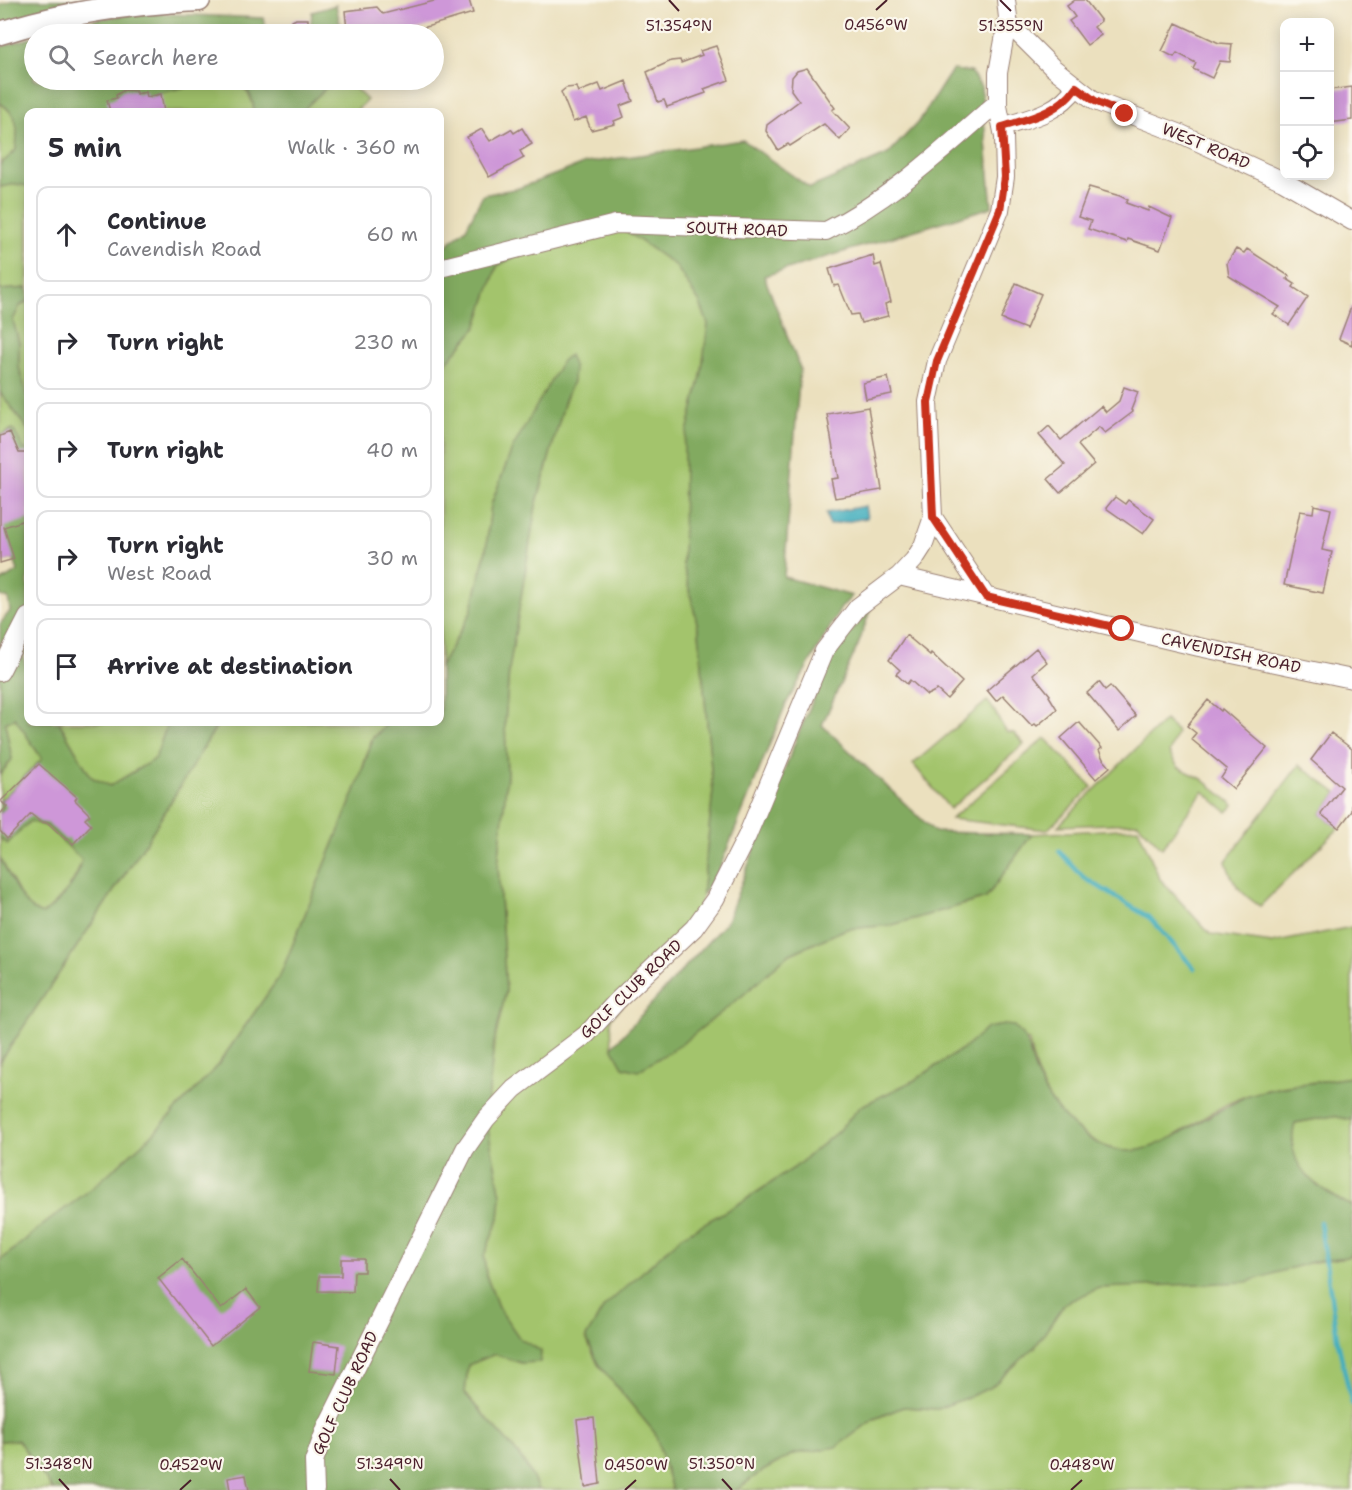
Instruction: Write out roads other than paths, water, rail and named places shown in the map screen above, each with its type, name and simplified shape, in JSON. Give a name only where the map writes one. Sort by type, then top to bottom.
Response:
[{"type":"main road","points":[[28,24],[53,16],[136,3],[199,0]]},
{"type":"main road","points":[[0,33],[24,25]]},
{"type":"street","points":[[986,597],[933,517],[928,402],[937,361],[1000,210],[1005,177],[1002,127],[998,106],[999,73],[1008,23],[1006,0]]},
{"type":"street","name":"WEST ROAD","points":[[1008,23],[1052,67],[1095,101],[1181,134],[1283,181],[1352,221]]},
{"type":"street","points":[[1002,127],[1048,112],[1066,101],[1076,87]]},
{"type":"street","name":"SOUTH ROAD","points":[[444,267],[616,224],[826,231],[848,220],[906,183],[992,107],[998,106]]},
{"type":"street","name":"GOLF CLUB ROAD","points":[[315,1490],[314,1461],[326,1428],[465,1149],[486,1119],[514,1089],[587,1034],[617,1001],[694,928],[715,899],[747,836],[824,651],[858,607],[899,576],[923,546],[933,517]]},
{"type":"street","name":"CAVENDISH ROAD","points":[[899,576],[1199,647],[1352,679]]},
{"type":"street","points":[[0,672],[24,625]]},
{"type":"water","points":[[865,506],[867,518],[829,525],[826,513]]},
{"type":"waterway","points":[[1059,851],[1083,877],[1150,918],[1194,968]]},
{"type":"waterway","points":[[1320,1222],[1337,1338],[1352,1404]]}]
